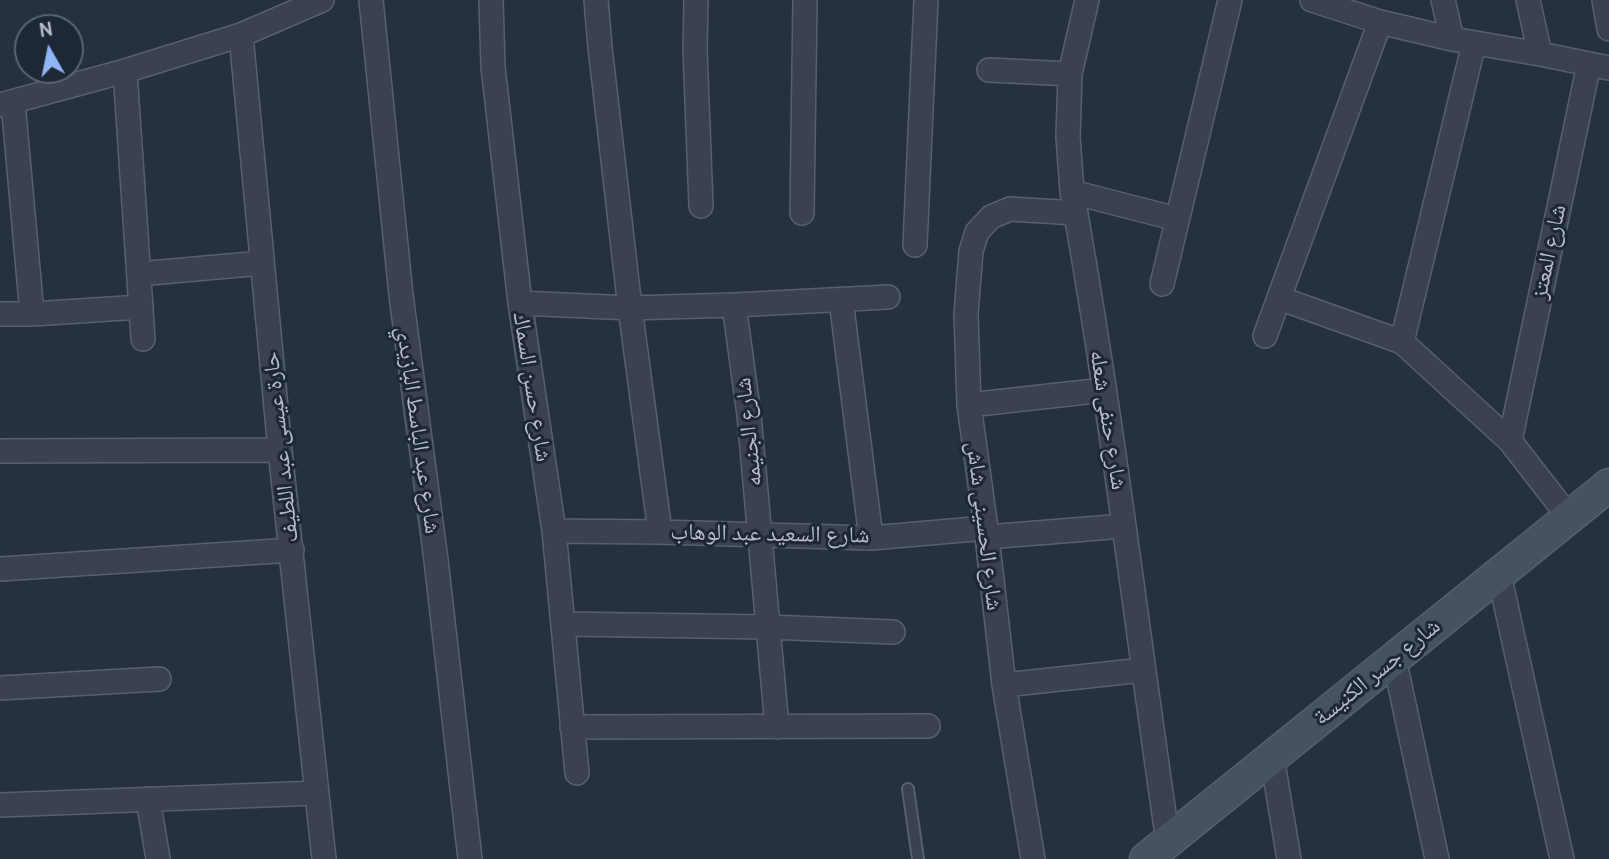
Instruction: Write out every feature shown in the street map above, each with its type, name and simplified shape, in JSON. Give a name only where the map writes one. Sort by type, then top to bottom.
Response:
[{"type":"main road","name":"شارع جسر الكنيسة","points":[[1157,850],[1609,485]]},
{"type":"street","name":"شارع عبد الباسط البازيدي","points":[[371,0],[401,295],[436,560],[470,859]]},
{"type":"street","name":"شارع حسن السماك","points":[[491,0],[494,67],[520,303],[554,531],[577,773]]},
{"type":"street","points":[[596,0],[630,308],[660,532]]},
{"type":"street","points":[[696,0],[695,49],[701,206]]},
{"type":"street","points":[[802,213],[805,0]]},
{"type":"street","points":[[915,245],[926,0]]},
{"type":"street","name":"شارع حنفى شعله","points":[[1087,0],[1070,74],[1068,137],[1074,202],[1104,390],[1143,670],[1157,850]]},
{"type":"street","points":[[1162,284],[1230,0]]},
{"type":"street","points":[[1402,342],[1463,41],[1443,0]]},
{"type":"street","points":[[1528,0],[1541,54]]},
{"type":"street","points":[[1604,0],[1609,29]]},
{"type":"street","points":[[1319,1],[1380,22],[1463,41],[1599,66]]},
{"type":"street","points":[[32,314],[6,104],[241,36],[313,2]]},
{"type":"street","points":[[1265,336],[1380,22]]},
{"type":"street","name":"حارة عيسى عبد اللطيف","points":[[241,36],[280,450],[324,859]]},
{"type":"street","name":"شارع المعتز","points":[[1510,441],[1599,66]]},
{"type":"street","points":[[989,70],[1070,74]]},
{"type":"street","points":[[125,71],[143,339]]},
{"type":"street","points":[[1074,202],[1177,219]]},
{"type":"street","name":"شارع الحسينى شاش","points":[[1034,859],[1004,685],[969,405],[966,314],[971,251],[977,232],[991,217],[1010,209],[1074,202]]},
{"type":"street","points":[[138,274],[262,263]]},
{"type":"street","points":[[520,303],[630,308],[888,297]]},
{"type":"street","points":[[1279,298],[1402,342],[1510,441],[1569,517]]},
{"type":"street","points":[[841,300],[871,538]]},
{"type":"street","name":"شارع الجنيمه","points":[[734,305],[749,415],[777,727]]},
{"type":"street","points":[[0,314],[141,307]]},
{"type":"street","points":[[969,405],[1104,390]]},
{"type":"street","points":[[0,451],[280,450]]},
{"type":"street","name":"شارع السعيد عبد الوهاب","points":[[554,531],[871,538],[1124,526]]},
{"type":"street","points":[[0,569],[292,550]]},
{"type":"street","points":[[1499,573],[1562,859]]},
{"type":"street","points":[[563,624],[892,632]]},
{"type":"street","points":[[1394,658],[1437,859]]},
{"type":"street","points":[[1004,685],[1143,670]]},
{"type":"street","points":[[0,688],[159,679]]},
{"type":"street","points":[[572,727],[928,726]]},
{"type":"street","points":[[1272,757],[1289,859]]},
{"type":"street","points":[[0,805],[317,793]]},
{"type":"street","points":[[148,799],[158,859]]},
{"type":"lane","points":[[908,789],[918,859]]}]
